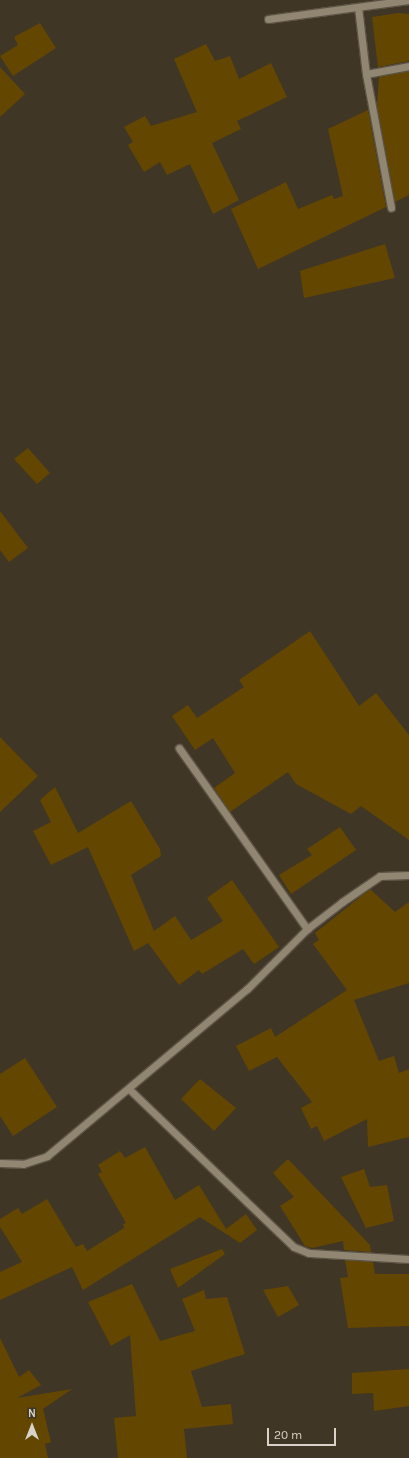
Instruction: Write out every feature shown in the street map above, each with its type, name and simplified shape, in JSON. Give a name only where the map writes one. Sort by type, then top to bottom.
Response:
[{"type":"street","points":[[268,18],[409,0]]},
{"type":"street","points":[[358,7],[366,74],[391,208]]},
{"type":"street","points":[[366,74],[409,66]]},
{"type":"street","points":[[178,748],[307,929]]},
{"type":"street","points":[[0,1163],[23,1164],[47,1156],[248,989],[307,929],[380,876],[409,876]]},
{"type":"street","points":[[129,1089],[294,1247],[309,1253],[409,1259]]},
{"type":"building","points":[[398,13],[409,14],[409,61],[378,67],[372,17]]},
{"type":"building","points":[[40,23],[56,48],[13,76],[0,56],[18,45],[14,37]]},
{"type":"building","points":[[206,44],[215,61],[230,56],[239,79],[271,63],[287,97],[237,121],[241,129],[212,143],[239,200],[213,214],[190,164],[167,175],[160,162],[144,172],[128,145],[133,142],[124,127],[145,116],[151,126],[197,112],[174,59]]},
{"type":"building","points":[[0,67],[25,94],[0,117]]},
{"type":"building","points":[[409,71],[409,195],[395,202],[377,105],[379,77]]},
{"type":"building","points":[[368,110],[386,207],[258,269],[231,209],[286,182],[298,209],[332,195],[334,199],[343,196],[328,129]]},
{"type":"building","points":[[385,244],[395,278],[304,298],[300,271]]},
{"type":"building","points":[[28,448],[50,473],[37,484],[14,459]]},
{"type":"building","points":[[0,511],[28,548],[9,562],[0,550]]},
{"type":"building","points":[[310,631],[359,706],[376,693],[409,735],[409,840],[361,806],[351,814],[296,784],[288,772],[230,812],[214,788],[235,773],[213,738],[195,750],[172,716],[188,705],[197,718],[244,687],[239,680]]},
{"type":"building","points":[[0,737],[38,776],[0,812]]},
{"type":"building","points":[[55,787],[78,833],[131,801],[160,849],[161,856],[131,875],[154,931],[175,916],[191,940],[223,921],[207,898],[232,880],[279,947],[254,964],[243,949],[202,974],[199,970],[179,985],[148,943],[134,951],[88,847],[51,865],[33,831],[51,822],[40,800]]},
{"type":"building","points":[[340,827],[356,850],[291,894],[279,875],[312,855],[307,849]]},
{"type":"building","points":[[370,889],[395,912],[409,902],[409,983],[354,1000],[379,1061],[394,1056],[399,1073],[409,1069],[409,1137],[368,1147],[367,1119],[324,1141],[317,1126],[311,1129],[301,1108],[312,1102],[277,1057],[249,1071],[236,1046],[271,1028],[275,1037],[347,990],[313,944],[319,940],[315,933]]},
{"type":"building","points":[[25,1058],[57,1107],[13,1136],[0,1116],[0,1074]]},
{"type":"building","points":[[200,1079],[236,1108],[214,1131],[181,1099]]},
{"type":"building","points":[[145,1147],[175,1200],[199,1185],[226,1229],[246,1214],[257,1230],[240,1243],[200,1217],[83,1290],[72,1267],[0,1300],[0,1272],[22,1262],[0,1227],[0,1219],[18,1208],[22,1214],[47,1199],[76,1247],[83,1244],[87,1251],[124,1228],[123,1224],[126,1223],[98,1174],[102,1172],[98,1165],[120,1151],[125,1158]]},
{"type":"building","points":[[288,1159],[370,1245],[371,1252],[344,1250],[343,1241],[312,1248],[305,1246],[280,1206],[294,1197],[273,1173]]},
{"type":"building","points":[[364,1169],[370,1187],[387,1185],[394,1221],[366,1228],[341,1177]]},
{"type":"building","points":[[222,1249],[225,1254],[178,1288],[170,1269]]},
{"type":"building","points":[[345,1260],[373,1262],[375,1274],[409,1274],[409,1326],[348,1328],[340,1278],[348,1277]]},
{"type":"building","points":[[132,1284],[160,1341],[195,1331],[182,1299],[204,1290],[206,1299],[227,1297],[245,1354],[191,1371],[202,1407],[231,1404],[233,1424],[184,1429],[187,1458],[118,1458],[114,1418],[136,1416],[130,1335],[111,1346],[88,1302]]},
{"type":"building","points":[[288,1286],[299,1305],[278,1317],[263,1290]]},
{"type":"building","points":[[0,1338],[19,1377],[29,1370],[41,1385],[17,1398],[72,1389],[43,1409],[51,1442],[45,1444],[48,1458],[0,1458]]},
{"type":"building","points":[[409,1369],[409,1406],[374,1411],[373,1393],[352,1394],[352,1373]]}]
